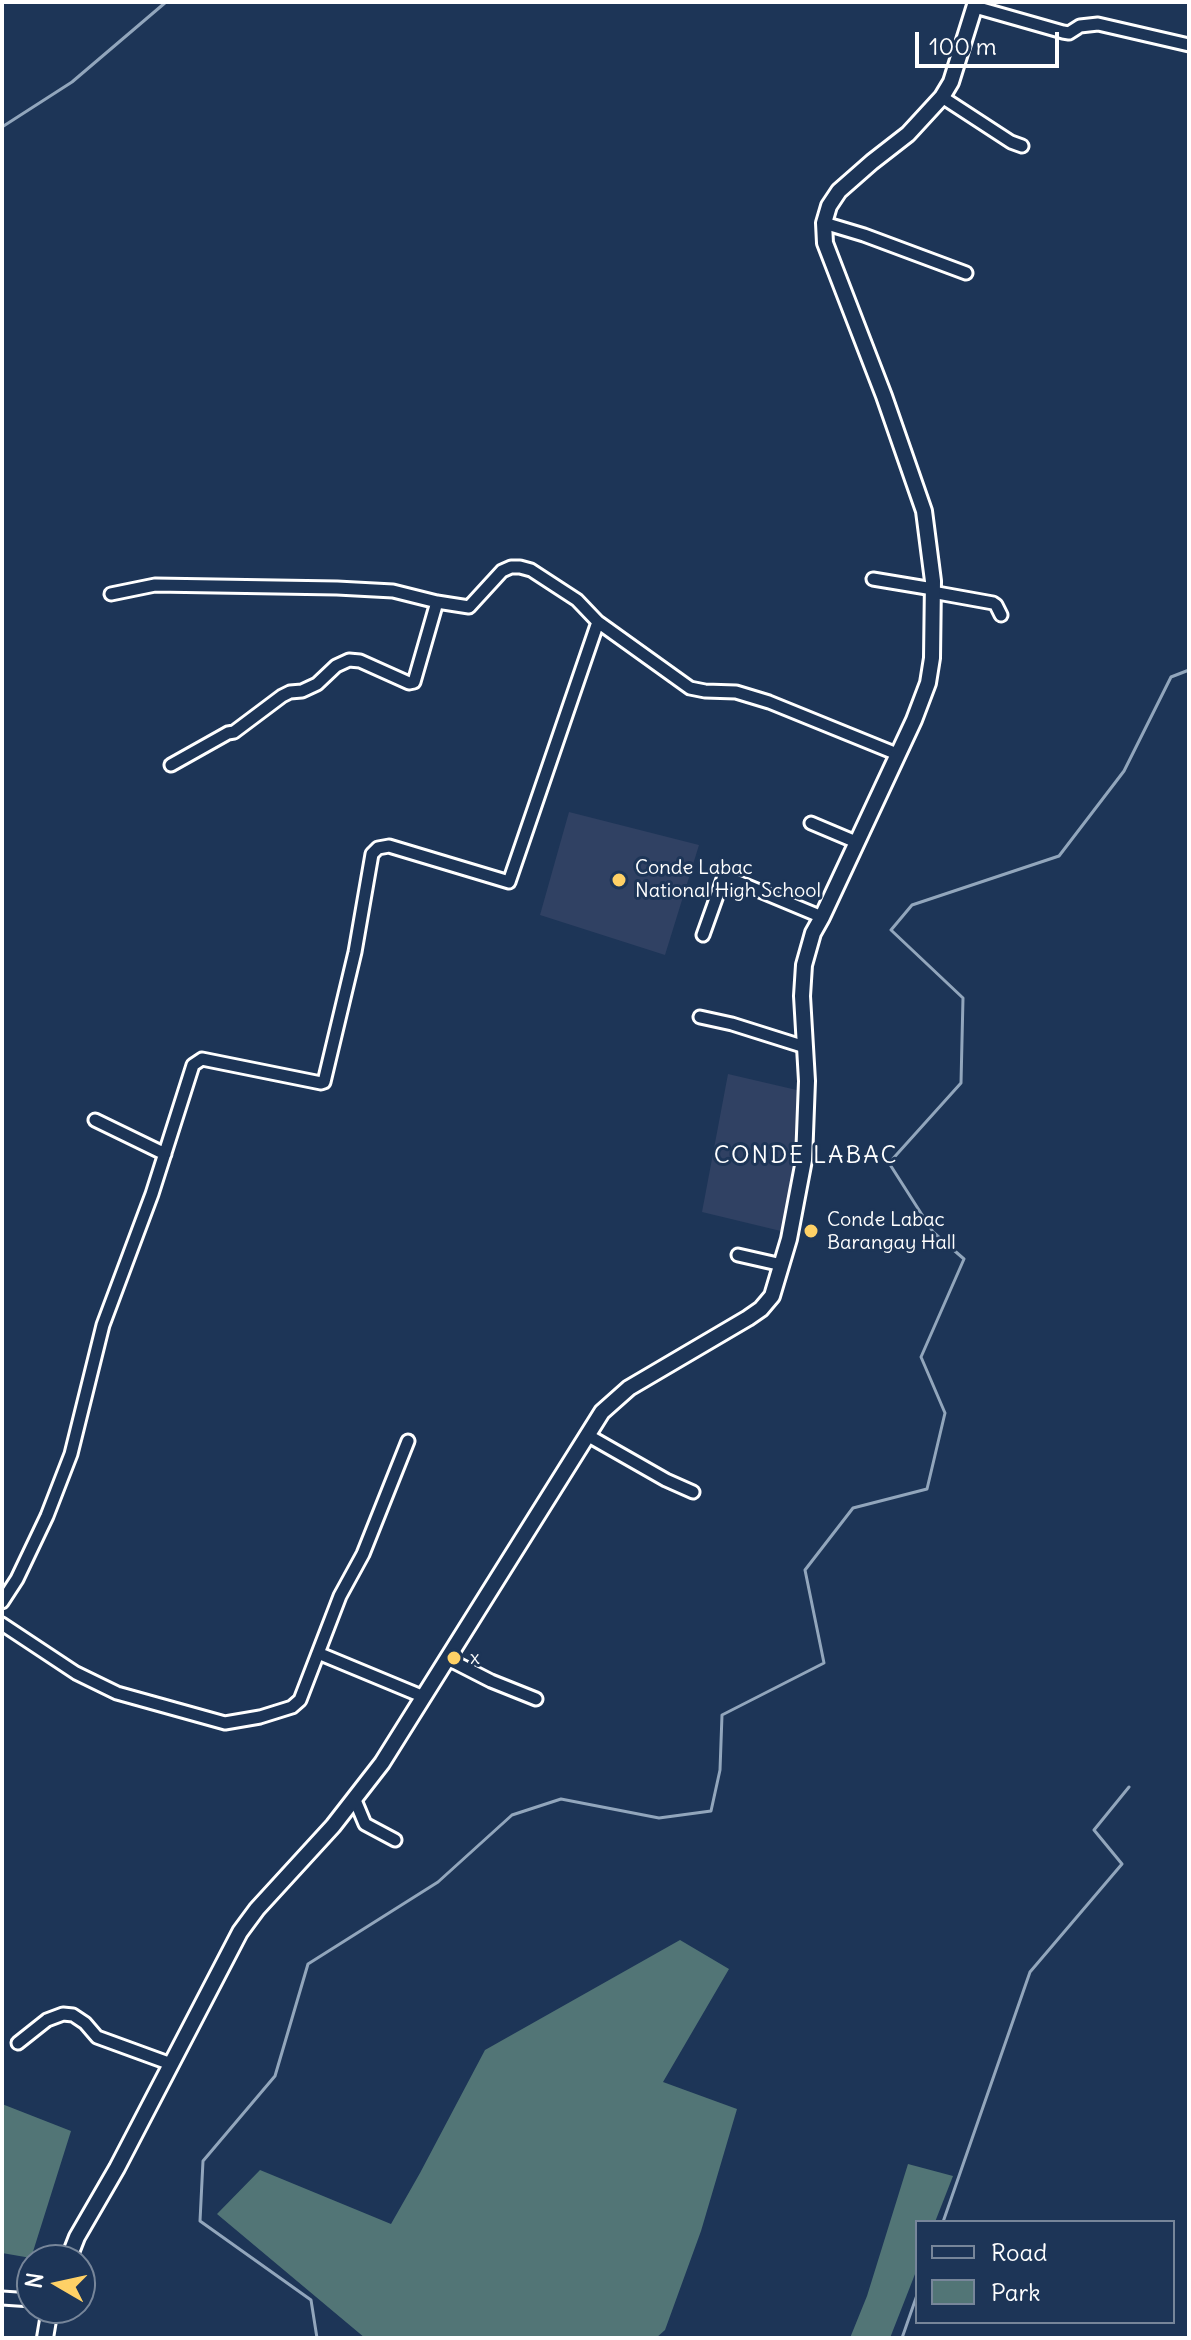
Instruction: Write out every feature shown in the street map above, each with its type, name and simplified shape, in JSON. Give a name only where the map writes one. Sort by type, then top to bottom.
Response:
[{"type":"street","points":[[74,2244],[240,1932],[355,1800],[382,1763],[602,1412],[629,1388],[761,1309],[772,1296],[789,1239],[804,1160],[807,1081],[802,996],[804,965],[813,933],[914,720],[928,683],[932,658],[932,590],[924,511],[825,243],[824,223],[829,206],[839,191],[908,134],[942,97],[951,82],[975,5],[1063,32],[1098,24],[1189,45]]},
{"type":"street","points":[[942,97],[1022,146]]},
{"type":"street","points":[[824,223],[966,273]]},
{"type":"street","points":[[111,594],[155,585],[393,591],[469,607],[502,571],[520,567],[531,570],[577,600],[598,622],[690,688],[736,692],[769,702],[897,754]]},
{"type":"street","points":[[873,579],[993,603],[1001,615]]},
{"type":"street","points":[[171,765],[234,732],[282,696],[317,684],[336,666],[349,660],[360,661],[409,683],[414,682],[437,602]]},
{"type":"street","points":[[2,1602],[17,1579],[41,1528],[71,1454],[103,1325],[165,1154],[193,1065],[202,1059],[324,1082],[355,952],[372,854],[378,848],[389,846],[509,882],[598,622]]},
{"type":"street","points":[[811,823],[856,842]]},
{"type":"street","points":[[703,935],[726,877],[822,917]]},
{"type":"street","points":[[700,1017],[805,1047]]},
{"type":"street","points":[[95,1120],[165,1154]]},
{"type":"street","points":[[738,1255],[782,1265]]},
{"type":"street","points":[[587,1435],[693,1492]]},
{"type":"street","points":[[2,1624],[76,1673],[117,1693],[225,1723],[292,1707],[300,1700],[340,1596],[363,1554],[408,1441]]},
{"type":"street","points":[[318,1653],[424,1697]]},
{"type":"street","points":[[448,1659],[536,1699]]},
{"type":"street","points":[[355,1800],[365,1824],[395,1840]]},
{"type":"street","points":[[18,2043],[47,2020],[63,2014],[73,2015],[97,2037],[171,2064]]},
{"type":"shaded area","name":"Conde Labac National High School","points":[[569,812],[699,845],[665,955],[540,915]]},
{"type":"shaded area","points":[[728,1074],[801,1091],[785,1232],[702,1212]]},
{"type":"green space","points":[[680,1940],[729,1969],[663,2082],[737,2109],[701,2231],[665,2330],[656,2338],[365,2338],[217,2214],[260,2170],[391,2224],[485,2050]]},
{"type":"green space","points":[[2,2104],[71,2131],[35,2244],[16,2244],[16,2255],[2,2253]]},
{"type":"green space","points":[[908,2164],[953,2176],[936,2220],[915,2220],[915,2274],[890,2338],[850,2338],[867,2296]]},
{"type":"waterway","points":[[2,127],[72,82],[166,2]]},
{"type":"waterway","points":[[317,2338],[311,2300],[200,2221],[203,2161],[275,2076],[308,1964],[438,1882],[512,1815],[561,1799],[659,1818],[711,1811],[720,1770],[722,1715],[824,1663],[805,1570],[853,1508],[927,1489],[945,1413],[921,1357],[964,1259],[933,1232],[889,1163],[961,1083],[963,998],[891,930],[912,905],[1059,856],[1124,771],[1171,677],[1189,670]]},
{"type":"waterway","points":[[944,2220],[1030,1972],[1122,1864],[1094,1830],[1129,1787]]},
{"type":"waterway","points":[[902,2338],[915,2301]]},
{"type":"place","name":"Conde Labac National High School","points":[[619,880]]},
{"type":"place","name":"Conde Labac Barangay Hall","points":[[811,1231]]},
{"type":"place","name":"x","points":[[454,1658]]},
{"type":"district","name":"CONDE LABAC","points":[[806,1156]]}]
